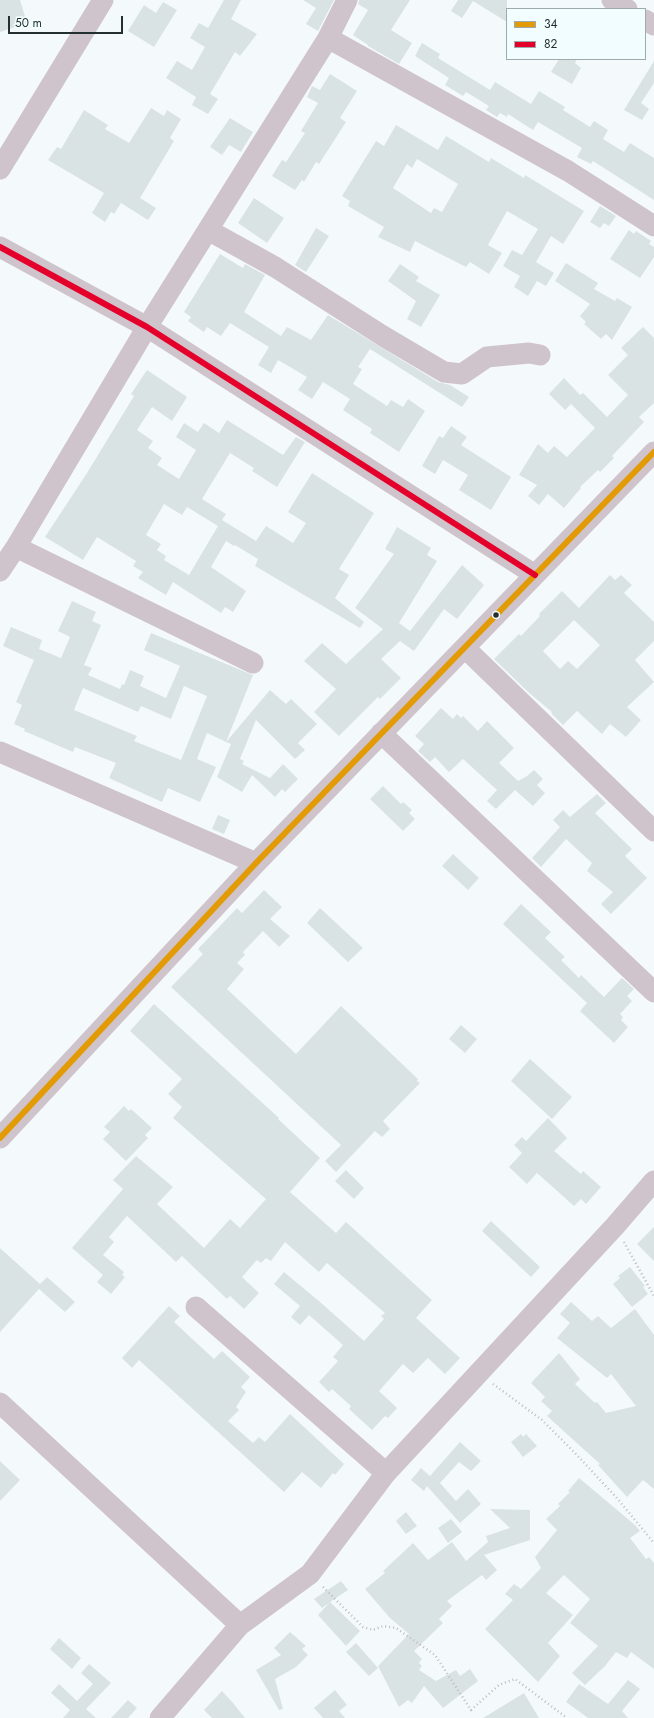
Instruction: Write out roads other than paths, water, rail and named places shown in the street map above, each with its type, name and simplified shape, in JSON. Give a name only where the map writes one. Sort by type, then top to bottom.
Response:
[{"type":"street","points":[[0,169],[103,0]]},
{"type":"street","points":[[0,571],[16,547],[147,327],[328,38],[347,0]]},
{"type":"street","points":[[612,0],[625,8]]},
{"type":"street","points":[[328,38],[568,171],[654,226]]},
{"type":"street","points":[[208,230],[275,267],[383,336],[444,372],[462,374],[487,357],[530,353],[540,355]]},
{"type":"street","points":[[0,247],[147,327],[535,575]]},
{"type":"street","points":[[0,1138],[256,863],[654,452]]},
{"type":"street","points":[[16,547],[253,663]]},
{"type":"street","points":[[465,648],[654,831]]},
{"type":"street","points":[[381,733],[654,992]]},
{"type":"street","points":[[0,752],[256,863]]},
{"type":"street","points":[[160,1718],[240,1625],[310,1574],[386,1473],[615,1226],[654,1181]]},
{"type":"street","points":[[196,1307],[386,1473]]},
{"type":"street","points":[[0,1403],[240,1625]]}]
